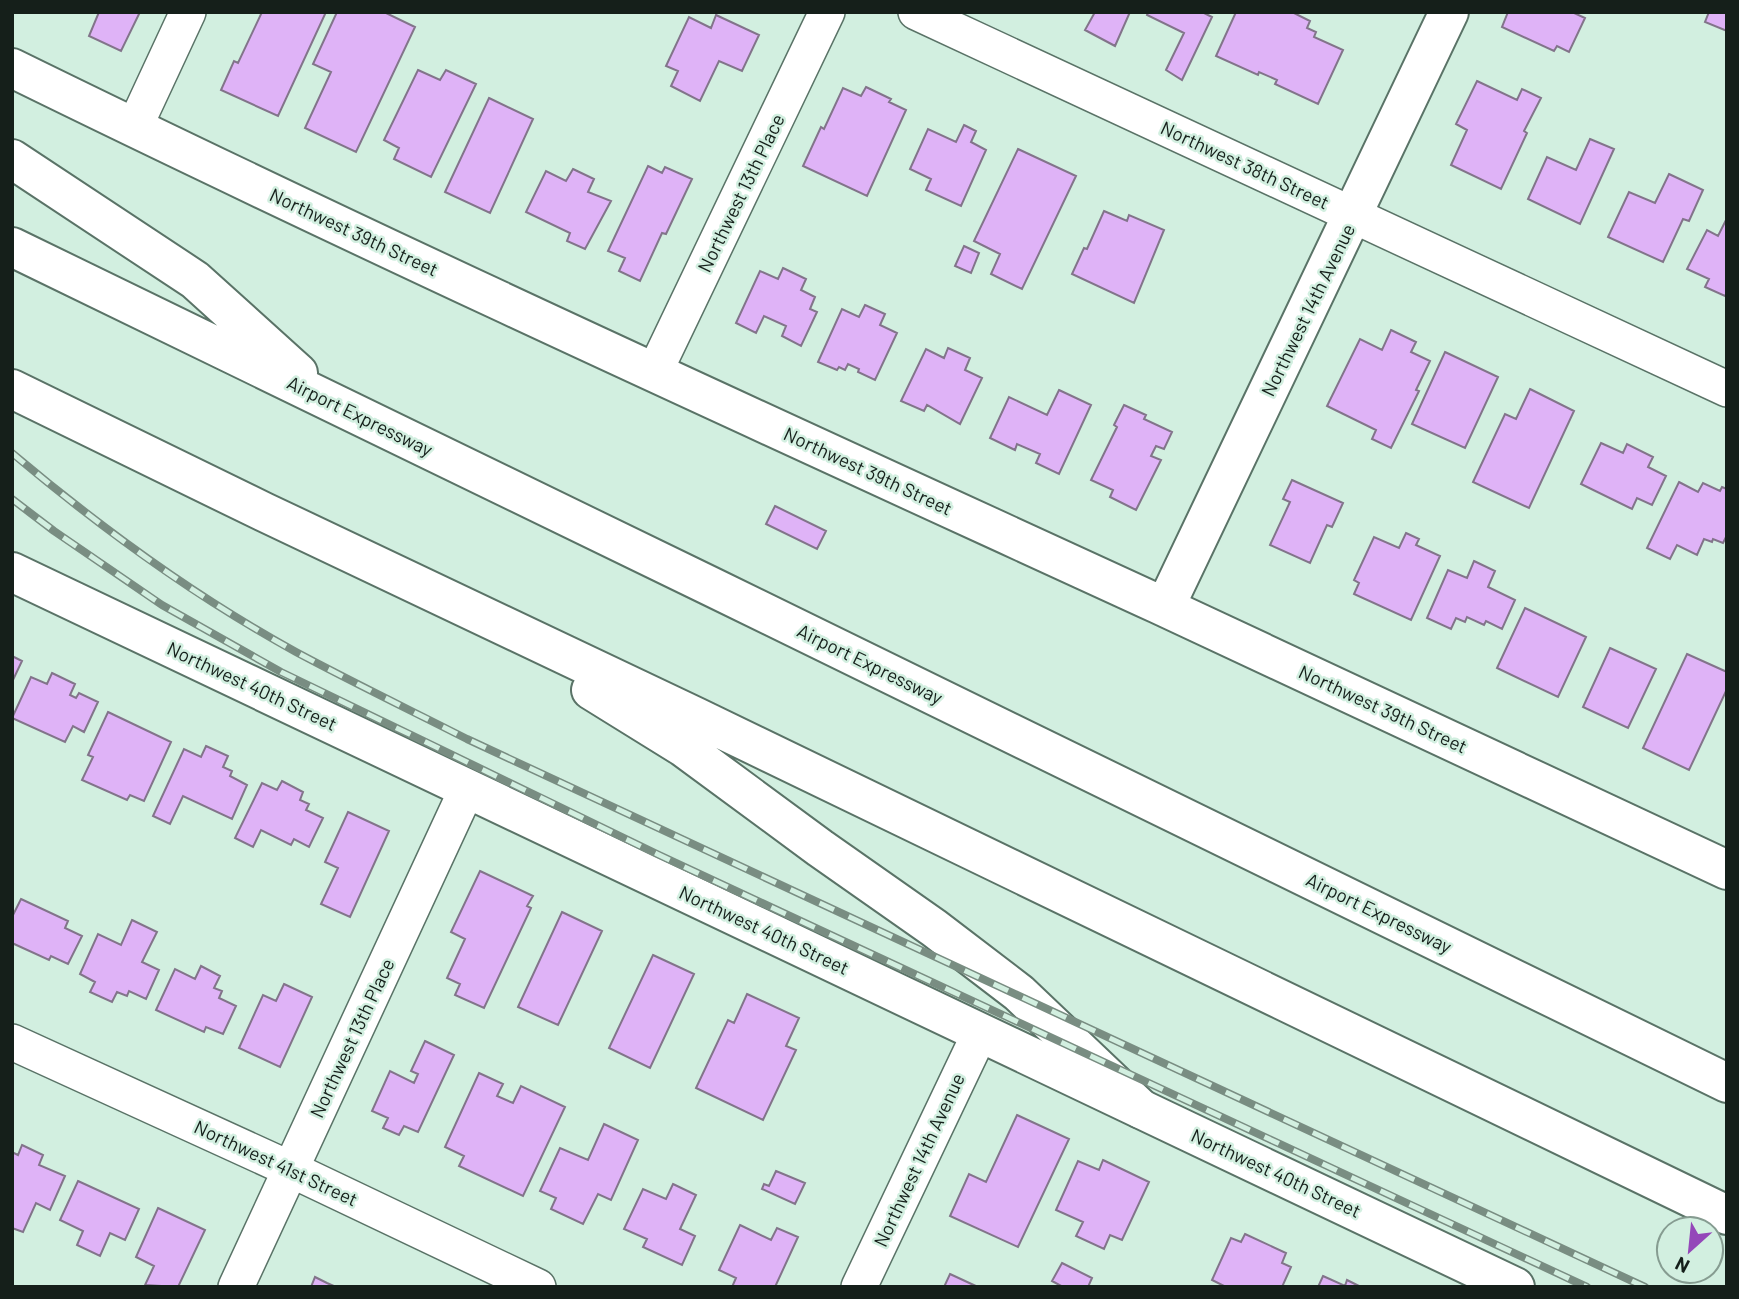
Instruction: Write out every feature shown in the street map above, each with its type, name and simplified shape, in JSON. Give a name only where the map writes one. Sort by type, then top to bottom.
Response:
[{"type":"main road","name":"Northwest 14th Avenue","points":[[1165,607],[1354,216],[1449,12]]},
{"type":"main road","name":"Northwest 39th Street","points":[[12,68],[654,373],[1165,607],[1727,870]]},
{"type":"main road","points":[[12,159],[195,280],[330,402]]},
{"type":"main road","name":"Airport Expressway","points":[[12,247],[1727,1083]]},
{"type":"main road","points":[[12,388],[1727,1215]]},
{"type":"main road","name":"Northwest 40th Street","points":[[12,572],[1515,1287]]},
{"type":"main road","points":[[435,593],[683,747],[934,928],[1019,993],[1141,1109]]},
{"type":"street","points":[[134,128],[188,12]]},
{"type":"street","name":"Northwest 13th Place","points":[[654,373],[827,12]]},
{"type":"street","name":"Northwest 38th Street","points":[[916,12],[1727,389]]},
{"type":"street","name":"Northwest 13th Place","points":[[236,1287],[467,789]]},
{"type":"street","name":"Northwest 14th Avenue","points":[[859,1287],[980,1032]]},
{"type":"street","name":"Northwest 41st Street","points":[[12,1042],[290,1169],[538,1287]]},
{"type":"building","points":[[99,12],[140,12],[121,51],[89,36]]},
{"type":"building","points":[[262,12],[326,12],[278,116],[221,90],[234,61],[238,63]]},
{"type":"building","points":[[337,12],[384,12],[415,27],[356,152],[305,128],[331,72],[313,64]]},
{"type":"building","points":[[1095,12],[1130,12],[1115,46],[1085,30]]},
{"type":"building","points":[[1148,12],[1202,12],[1212,17],[1182,80],[1166,70],[1184,33],[1147,15]]},
{"type":"building","points":[[1236,12],[1292,12],[1310,21],[1307,28],[1316,32],[1314,37],[1343,50],[1318,104],[1275,84],[1277,80],[1259,72],[1258,75],[1216,56]]},
{"type":"building","points":[[1508,12],[1572,12],[1585,18],[1569,52],[1557,46],[1554,51],[1502,27]]},
{"type":"building","points":[[1709,12],[1727,12],[1727,31],[1705,22]]},
{"type":"building","points":[[716,15],[759,35],[742,71],[719,61],[700,101],[671,86],[678,71],[666,66],[689,17],[711,28]]},
{"type":"building","points":[[418,70],[440,80],[446,70],[476,84],[431,177],[394,159],[399,148],[384,140]]},
{"type":"building","points":[[1477,81],[1517,100],[1522,89],[1541,98],[1524,131],[1527,133],[1501,189],[1451,165],[1467,130],[1456,124]]},
{"type":"building","points":[[866,87],[906,110],[867,196],[803,166],[843,88],[861,96]]},
{"type":"building","points":[[489,98],[533,119],[490,213],[445,192]]},
{"type":"building","points":[[964,125],[976,131],[971,142],[986,150],[961,206],[926,190],[931,179],[910,169],[928,129],[956,142]]},
{"type":"building","points":[[1590,139],[1614,149],[1580,224],[1528,199],[1547,157],[1576,170]]},
{"type":"building","points":[[1018,149],[1076,176],[1022,289],[991,274],[1000,254],[974,241]]},
{"type":"building","points":[[648,166],[662,173],[665,167],[692,179],[666,234],[662,233],[640,281],[619,271],[625,258],[608,251]]},
{"type":"building","points":[[573,169],[594,179],[588,192],[611,201],[585,249],[567,241],[570,233],[526,212],[546,171],[566,181]]},
{"type":"building","points":[[1669,174],[1703,190],[1689,221],[1683,219],[1663,262],[1608,237],[1629,192],[1655,203]]},
{"type":"building","points":[[1104,211],[1127,221],[1129,215],[1164,230],[1134,303],[1072,274]]},
{"type":"building","points":[[1727,218],[1725,296],[1705,287],[1709,279],[1687,269],[1707,230],[1718,236]]},
{"type":"building","points":[[964,246],[979,253],[971,273],[955,266]]},
{"type":"building","points":[[783,268],[806,279],[801,290],[815,297],[810,309],[817,312],[801,346],[782,336],[786,326],[764,316],[756,333],[736,323],[760,271],[778,279]]},
{"type":"building","points":[[865,305],[885,314],[880,325],[897,333],[875,380],[848,364],[845,370],[839,367],[837,370],[818,362],[842,309],[859,317]]},
{"type":"building","points":[[1391,330],[1416,342],[1411,352],[1430,361],[1416,390],[1419,391],[1391,448],[1372,439],[1376,430],[1327,406],[1360,339],[1382,350]]},
{"type":"building","points":[[948,348],[970,358],[965,370],[982,378],[960,424],[927,405],[924,411],[901,401],[926,349],[944,358]]},
{"type":"building","points":[[1445,352],[1498,377],[1465,448],[1412,424]]},
{"type":"building","points":[[1530,389],[1574,411],[1529,508],[1473,482],[1505,414],[1516,419]]},
{"type":"building","points":[[1059,390],[1091,405],[1059,474],[1036,463],[1040,454],[1017,444],[1015,450],[990,438],[1009,397],[1047,415]]},
{"type":"building","points":[[1124,405],[1146,415],[1144,419],[1172,432],[1164,449],[1156,446],[1151,456],[1161,460],[1136,510],[1110,497],[1113,490],[1091,480],[1117,427],[1114,425]]},
{"type":"building","points":[[1601,443],[1623,453],[1627,444],[1653,457],[1648,467],[1666,476],[1652,505],[1637,498],[1632,509],[1581,484]]},
{"type":"building","points":[[1292,480],[1343,503],[1332,527],[1327,525],[1310,563],[1270,545],[1290,502],[1283,499]]},
{"type":"building","points":[[1679,482],[1698,492],[1703,483],[1720,491],[1722,487],[1727,489],[1727,535],[1723,543],[1704,539],[1697,555],[1677,545],[1670,559],[1647,548]]},
{"type":"building","points":[[775,506],[826,531],[817,549],[766,524]]},
{"type":"building","points":[[1406,533],[1419,539],[1416,545],[1440,556],[1411,620],[1354,594],[1359,583],[1354,580],[1374,537],[1399,548]]},
{"type":"building","points":[[1474,561],[1495,571],[1488,587],[1515,600],[1502,629],[1486,621],[1484,625],[1467,617],[1465,622],[1456,618],[1451,629],[1427,618],[1448,570],[1467,578]]},
{"type":"building","points":[[1525,608],[1586,637],[1558,697],[1497,668]]},
{"type":"building","points":[[1610,648],[1656,669],[1628,728],[1583,707]]},
{"type":"building","points":[[1687,654],[1727,672],[1727,689],[1689,770],[1643,748]]},
{"type":"building","points":[[12,656],[22,661],[12,682]]},
{"type":"building","points":[[52,673],[75,684],[70,695],[76,698],[79,693],[98,702],[84,732],[73,726],[65,742],[12,718],[31,677],[47,684]]},
{"type":"building","points":[[108,712],[171,742],[144,801],[130,795],[127,800],[82,780],[93,757],[88,755]]},
{"type":"building","points":[[206,746],[228,756],[223,767],[232,771],[230,776],[247,785],[232,819],[183,796],[170,824],[153,816],[184,749],[201,757]]},
{"type":"building","points":[[282,781],[303,792],[300,800],[309,804],[306,810],[323,818],[309,847],[294,839],[291,845],[261,830],[253,847],[235,838],[262,783],[277,790]]},
{"type":"building","points":[[348,812],[389,831],[350,917],[321,904],[338,868],[325,862]]},
{"type":"building","points":[[480,871],[533,896],[527,906],[531,908],[484,1008],[455,995],[460,984],[447,978],[465,939],[451,932]]},
{"type":"building","points":[[21,899],[68,921],[65,928],[82,936],[68,964],[51,956],[49,960],[12,943],[12,917]]},
{"type":"building","points":[[562,912],[602,931],[558,1025],[518,1007]]},
{"type":"building","points":[[132,920],[157,932],[142,962],[159,970],[146,999],[129,991],[127,996],[117,992],[112,1002],[90,992],[95,982],[80,974],[98,934],[121,945]]},
{"type":"building","points":[[653,955],[694,974],[650,1068],[609,1048]]},
{"type":"building","points":[[201,966],[220,976],[214,988],[222,991],[219,998],[236,1006],[223,1034],[206,1027],[204,1032],[156,1010],[175,969],[195,979]]},
{"type":"building","points":[[284,984],[312,997],[280,1067],[239,1048],[263,995],[276,1001]]},
{"type":"building","points":[[747,994],[799,1018],[786,1046],[796,1050],[763,1120],[696,1088],[728,1020],[734,1023]]},
{"type":"building","points":[[425,1041],[454,1055],[418,1132],[404,1126],[399,1135],[383,1128],[388,1118],[372,1111],[390,1071],[414,1083],[418,1074],[411,1071]]},
{"type":"building","points":[[479,1073],[503,1084],[497,1096],[513,1103],[521,1086],[565,1107],[523,1196],[459,1166],[464,1156],[445,1147]]},
{"type":"building","points":[[1017,1115],[1069,1139],[1018,1247],[950,1216],[969,1174],[986,1182]]},
{"type":"building","points":[[604,1124],[638,1140],[611,1200],[598,1194],[583,1224],[551,1209],[556,1198],[540,1191],[560,1148],[588,1160]]},
{"type":"building","points":[[22,1145],[43,1155],[39,1165],[65,1176],[50,1210],[36,1203],[23,1232],[12,1228],[12,1152],[18,1155]]},
{"type":"building","points":[[1103,1160],[1149,1182],[1122,1240],[1110,1235],[1104,1249],[1076,1236],[1083,1222],[1056,1210],[1078,1161],[1099,1170]]},
{"type":"building","points":[[776,1171],[805,1183],[795,1204],[762,1189],[764,1184],[769,1186]]},
{"type":"building","points":[[78,1181],[139,1209],[125,1240],[110,1233],[100,1256],[77,1245],[83,1231],[60,1220]]},
{"type":"building","points":[[673,1184],[696,1195],[680,1229],[695,1236],[682,1265],[643,1247],[647,1239],[624,1229],[643,1189],[666,1199]]},
{"type":"building","points":[[158,1208],[205,1230],[178,1287],[145,1285],[154,1266],[136,1257]]},
{"type":"building","points":[[740,1225],[771,1240],[777,1228],[798,1237],[775,1287],[732,1287],[736,1278],[719,1270]]},
{"type":"building","points":[[1245,1234],[1286,1253],[1282,1263],[1291,1267],[1282,1287],[1226,1287],[1212,1280],[1231,1238],[1241,1242]]},
{"type":"building","points":[[1062,1263],[1092,1278],[1088,1287],[1063,1287],[1052,1281]]},
{"type":"building","points":[[950,1274],[978,1287],[944,1287]]},
{"type":"building","points":[[1323,1276],[1345,1286],[1347,1280],[1361,1287],[1318,1287]]},
{"type":"building","points":[[315,1277],[327,1283],[336,1287],[311,1287]]},
{"type":"railway","points":[[12,453],[149,560],[221,608],[338,674],[467,739],[1645,1287]]},
{"type":"railway","points":[[12,499],[162,605],[281,672],[657,854],[1587,1287]]}]
